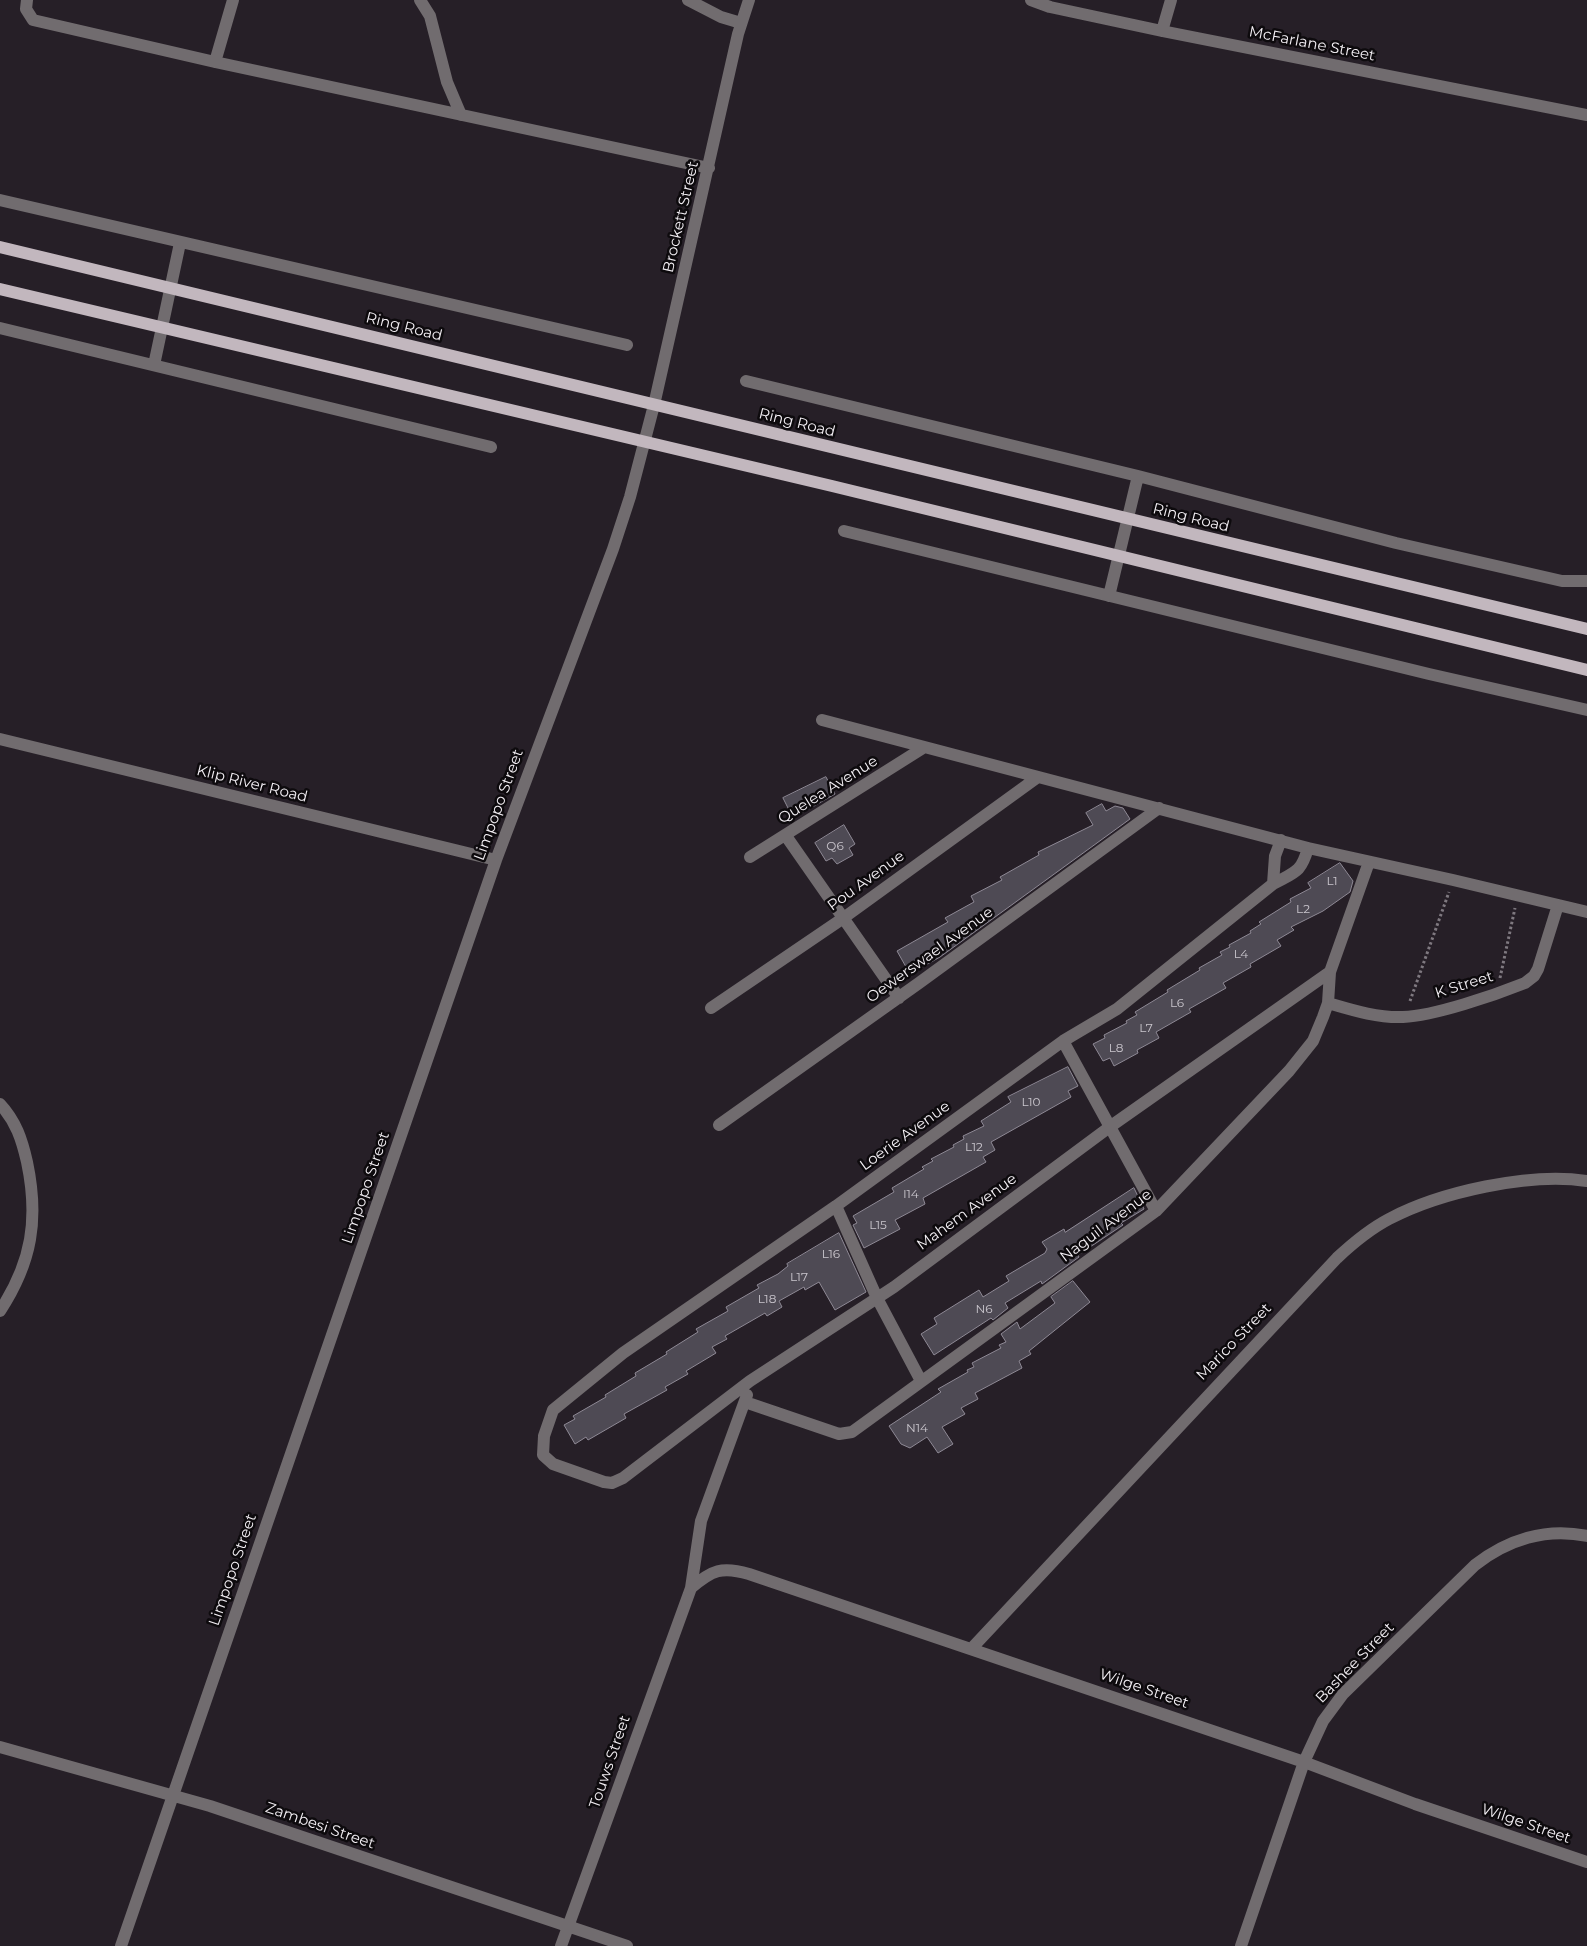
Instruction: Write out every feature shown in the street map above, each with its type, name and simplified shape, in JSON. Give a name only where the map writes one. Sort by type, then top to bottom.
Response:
[{"type":"main road","name":"Ring Road","points":[[0,247],[1587,629]]},
{"type":"main road","points":[[0,289],[645,442],[1587,670]]},
{"type":"street","points":[[27,0],[26,8],[33,20],[214,62],[709,168]]},
{"type":"street","points":[[214,62],[233,0]]},
{"type":"street","points":[[420,0],[430,16],[447,82],[461,115]]},
{"type":"street","points":[[688,0],[721,17],[741,23]]},
{"type":"street","name":"Brockett Street","points":[[645,442],[741,23],[749,0]]},
{"type":"street","name":"McFarlane Street","points":[[1031,0],[1050,7],[1162,31],[1587,115]]},
{"type":"street","points":[[1162,31],[1171,0]]},
{"type":"street","name":"Ring Road","points":[[0,200],[627,345]]},
{"type":"street","points":[[154,365],[180,243]]},
{"type":"street","points":[[0,328],[491,447]]},
{"type":"street","name":"Ring Road","points":[[746,380],[1138,476],[1387,540],[1587,587]]},
{"type":"street","name":"Limpopo Street","points":[[121,1946],[496,860],[613,550],[645,442]]},
{"type":"street","points":[[1109,596],[1117,556],[1138,476]]},
{"type":"street","points":[[844,531],[1429,674],[1587,710]]},
{"type":"street","name":"Ring Road","points":[[1562,581],[1587,581]]},
{"type":"street","points":[[822,720],[1308,848],[1587,912]]},
{"type":"street","name":"Klip River Road","points":[[0,739],[496,860]]},
{"type":"street","name":"Quelea Avenue","points":[[750,857],[923,748]]},
{"type":"street","name":"Pou Avenue","points":[[711,1008],[842,919],[1038,776]]},
{"type":"street","name":"Oewerswael Avenue","points":[[718,1125],[899,998],[1159,808]]},
{"type":"street","points":[[786,836],[842,919],[899,998]]},
{"type":"street","points":[[1273,884],[1275,856],[1281,840]]},
{"type":"street","name":"Loerie Avenue","points":[[623,1478],[612,1483],[604,1482],[553,1464],[545,1458],[542,1443],[553,1410],[623,1353],[836,1206],[1063,1041],[1117,1009],[1273,884],[1298,870],[1306,860],[1308,848]]},
{"type":"street","name":"Naguil Avenue","points":[[745,1402],[845,1434],[866,1423],[1156,1211],[1304,1054],[1318,1029],[1328,1003],[1330,972],[1369,862]]},
{"type":"street","name":"K Street","points":[[1328,1003],[1375,1015],[1404,1017],[1434,1012],[1525,982],[1534,976],[1558,905]]},
{"type":"street","name":"Mahem Avenue","points":[[623,1478],[750,1381],[877,1298],[1111,1126],[1330,972]]},
{"type":"street","points":[[1063,1041],[1156,1211]]},
{"type":"street","points":[[0,1104],[15,1124],[24,1147],[34,1204],[33,1229],[28,1251],[16,1282],[0,1311]]},
{"type":"street","name":"Marico Street","points":[[972,1648],[1323,1272],[1368,1232],[1407,1211],[1485,1187],[1546,1178],[1587,1181]]},
{"type":"street","points":[[836,1206],[877,1298],[921,1381]]},
{"type":"street","name":"Touws Street","points":[[561,1946],[691,1588],[701,1522],[745,1402],[750,1381]]},
{"type":"street","name":"Bashee Street","points":[[1241,1946],[1304,1762],[1323,1721],[1343,1694],[1475,1565],[1499,1549],[1532,1536],[1555,1534],[1587,1536]]},
{"type":"street","name":"Wilge Street","points":[[691,1588],[720,1570],[738,1571],[972,1648],[1304,1762],[1415,1804],[1587,1862]]},
{"type":"street","name":"Zambesi Street","points":[[0,1747],[173,1795],[627,1946]]},
{"type":"path","points":[[1404,1017],[1453,880]]},
{"type":"path","points":[[1497,992],[1518,895]]},
{"type":"building","points":[[826,777],[835,794],[793,818],[783,798]]},
{"type":"building","points":[[1102,804],[1106,811],[1115,806],[1123,808],[1130,819],[940,957],[910,974],[897,951],[948,922],[945,918],[974,902],[971,896],[1002,880],[1000,877],[1039,855],[1038,852],[1093,825],[1086,813]]},
{"type":"building","points":[[844,825],[855,844],[849,848],[853,855],[837,864],[832,858],[826,861],[815,843]]},
{"type":"building","points":[[1340,863],[1353,881],[1350,892],[1323,911],[1291,927],[1294,930],[1277,940],[1281,946],[1250,964],[1251,967],[1223,983],[1226,988],[1189,1009],[1191,1012],[1156,1032],[1159,1038],[1137,1050],[1138,1053],[1114,1066],[1110,1058],[1103,1061],[1093,1044],[1105,1038],[1104,1035],[1127,1023],[1126,1021],[1137,1015],[1135,1012],[1200,970],[1199,968],[1222,955],[1220,952],[1251,933],[1250,931],[1261,924],[1259,922],[1291,902],[1290,899],[1311,888],[1308,883]]},
{"type":"building","points":[[1068,1067],[1078,1086],[1068,1091],[1071,1097],[991,1142],[995,1150],[983,1157],[986,1162],[923,1198],[925,1204],[895,1220],[900,1229],[864,1248],[853,1225],[857,1223],[853,1216],[894,1192],[892,1188],[924,1169],[922,1167],[933,1161],[931,1159],[954,1147],[953,1145],[964,1139],[963,1136],[984,1126],[981,1121],[1011,1102],[1008,1097]]},
{"type":"building","points":[[1134,1188],[1144,1209],[1121,1223],[1123,1225],[1078,1255],[1079,1257],[1042,1284],[1041,1281],[1005,1303],[1008,1308],[993,1320],[991,1318],[934,1355],[921,1334],[937,1324],[934,1318],[979,1290],[983,1297],[1009,1281],[1006,1276],[1045,1253],[1047,1249],[1042,1242],[1064,1229],[1065,1232]]},
{"type":"building","points":[[839,1233],[866,1292],[835,1310],[819,1282],[805,1290],[804,1287],[779,1301],[782,1307],[767,1316],[765,1313],[725,1336],[727,1339],[712,1347],[716,1353],[686,1371],[688,1374],[665,1387],[667,1390],[624,1414],[626,1418],[588,1440],[586,1437],[575,1444],[564,1425],[575,1419],[573,1416],[606,1397],[605,1395],[636,1376],[635,1373],[667,1354],[666,1352],[698,1332],[696,1329],[728,1311],[726,1307],[759,1288],[757,1285],[778,1274],[788,1266],[787,1264]]},
{"type":"building","points":[[1073,1281],[1090,1302],[1029,1351],[1031,1354],[1019,1361],[1022,1368],[975,1393],[978,1399],[961,1408],[965,1414],[942,1427],[953,1444],[938,1453],[927,1437],[910,1448],[901,1444],[889,1426],[941,1392],[938,1389],[968,1372],[967,1370],[974,1367],[972,1363],[1001,1348],[999,1345],[1006,1342],[1001,1334],[1017,1322],[1020,1329],[1055,1303],[1051,1297]]}]
